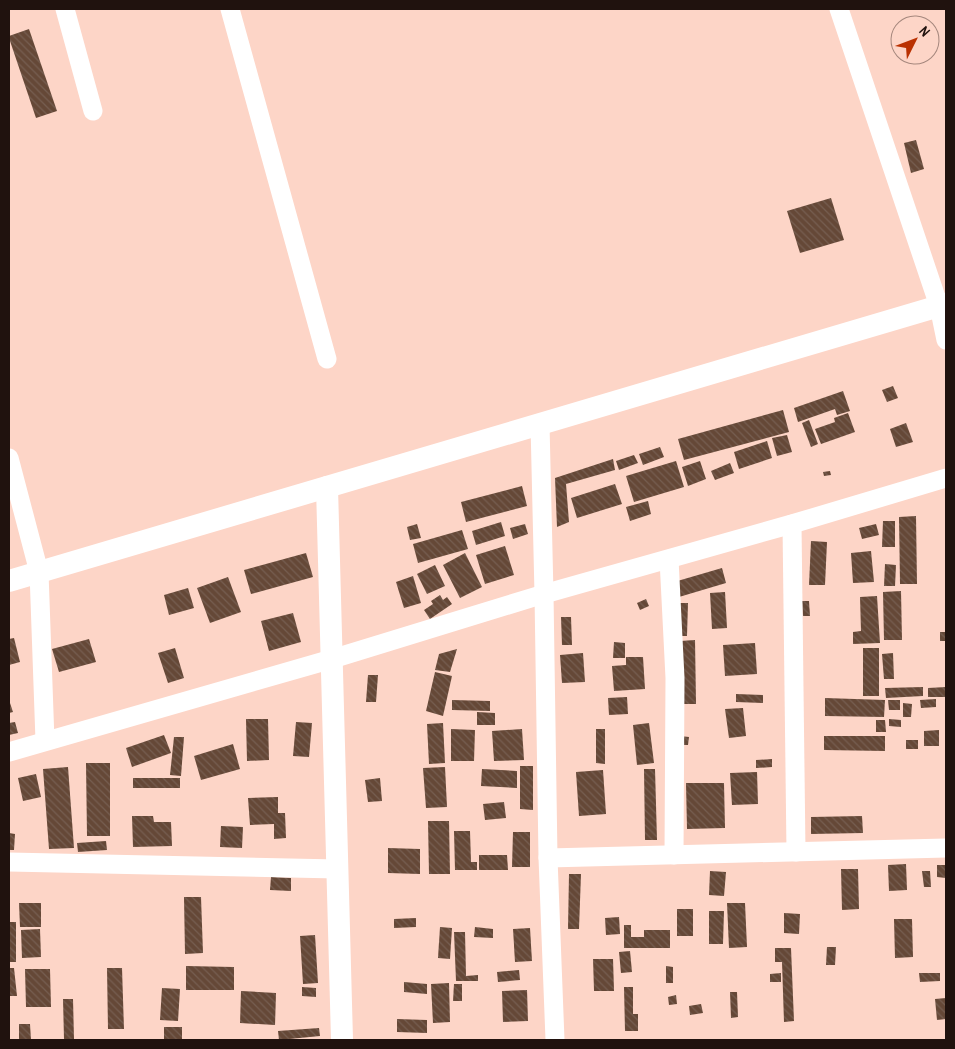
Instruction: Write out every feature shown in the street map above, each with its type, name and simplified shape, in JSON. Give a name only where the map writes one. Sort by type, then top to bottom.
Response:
[{"type":"street","points":[[65,9],[93,111]]},
{"type":"street","points":[[230,9],[327,359]]},
{"type":"street","points":[[839,9],[942,305],[946,340]]},
{"type":"street","points":[[9,581],[942,305]]},
{"type":"street","points":[[540,424],[548,858],[555,1040]]},
{"type":"street","points":[[9,458],[39,572],[45,741]]},
{"type":"street","points":[[9,752],[946,478]]},
{"type":"street","points":[[327,487],[342,1040]]},
{"type":"street","points":[[792,524],[796,852]]},
{"type":"street","points":[[669,559],[675,678],[674,855]]},
{"type":"street","points":[[548,858],[946,848]]},
{"type":"street","points":[[9,862],[338,869]]},
{"type":"building","points":[[29,29],[57,111],[36,118],[9,38],[9,36]]},
{"type":"building","points":[[916,140],[924,169],[911,173],[904,143]]},
{"type":"building","points":[[831,198],[844,240],[800,253],[787,211]]},
{"type":"building","points":[[893,386],[898,398],[887,402],[882,390]]},
{"type":"building","points":[[843,391],[850,411],[837,415],[835,409],[798,422],[794,408]]},
{"type":"building","points":[[783,410],[789,432],[684,460],[678,439]]},
{"type":"building","points":[[848,413],[855,432],[821,444],[815,429],[835,422],[834,418]]},
{"type":"building","points":[[809,420],[818,444],[811,447],[802,423]]},
{"type":"building","points":[[906,423],[913,442],[896,447],[890,429]]},
{"type":"building","points":[[787,435],[792,452],[777,456],[772,438]]},
{"type":"building","points":[[767,441],[772,458],[739,469],[734,452]]},
{"type":"building","points":[[660,447],[664,457],[643,465],[639,454]]},
{"type":"building","points":[[634,455],[638,463],[619,470],[616,461]]},
{"type":"building","points":[[613,459],[615,470],[566,484],[569,522],[557,527],[555,478]]},
{"type":"building","points":[[676,461],[684,487],[634,502],[626,476]]},
{"type":"building","points":[[700,461],[706,479],[688,486],[682,467]]},
{"type":"building","points":[[730,463],[734,473],[715,480],[711,471]]},
{"type":"building","points":[[830,471],[831,475],[824,476],[823,472]]},
{"type":"building","points":[[615,484],[622,504],[577,518],[571,498]]},
{"type":"building","points":[[522,486],[527,506],[466,522],[461,502]]},
{"type":"building","points":[[648,501],[651,514],[630,521],[626,507]]},
{"type":"building","points":[[916,516],[917,584],[900,584],[899,517]]},
{"type":"building","points":[[883,521],[895,521],[895,547],[882,547]]},
{"type":"building","points":[[501,522],[505,536],[476,545],[472,531]]},
{"type":"building","points":[[417,524],[421,538],[410,540],[407,527]]},
{"type":"building","points":[[525,524],[528,534],[513,539],[510,528]]},
{"type":"building","points":[[876,524],[879,535],[862,539],[859,528]]},
{"type":"building","points":[[462,530],[468,549],[418,563],[413,544]]},
{"type":"building","points":[[811,541],[827,542],[825,585],[809,585]]},
{"type":"building","points":[[505,546],[514,575],[485,584],[476,555]]},
{"type":"building","points":[[871,551],[874,582],[853,583],[851,553]]},
{"type":"building","points":[[306,553],[313,577],[251,594],[244,570]]},
{"type":"building","points":[[465,553],[482,587],[460,598],[443,565]]},
{"type":"building","points":[[885,564],[896,565],[895,586],[884,586]]},
{"type":"building","points":[[435,565],[445,586],[427,594],[417,574]]},
{"type":"building","points":[[722,568],[726,583],[679,597],[674,582]]},
{"type":"building","points":[[413,576],[421,603],[404,608],[396,582]]},
{"type":"building","points":[[228,577],[241,612],[210,623],[197,588]]},
{"type":"building","points":[[188,588],[194,608],[169,615],[164,595]]},
{"type":"building","points":[[901,591],[902,640],[884,640],[883,592]]},
{"type":"building","points":[[725,592],[727,628],[712,629],[710,593]]},
{"type":"building","points":[[440,595],[443,600],[447,597],[452,604],[430,619],[424,610],[433,604],[431,601]]},
{"type":"building","points":[[877,596],[880,643],[853,644],[853,632],[861,631],[860,597]]},
{"type":"building","points":[[646,599],[649,606],[640,610],[637,603]]},
{"type":"building","points":[[802,601],[809,601],[810,616],[803,616]]},
{"type":"building","points":[[678,603],[688,603],[687,636],[678,636]]},
{"type":"building","points":[[293,613],[301,642],[269,651],[261,621]]},
{"type":"building","points":[[561,617],[571,617],[572,645],[562,645]]},
{"type":"building","points":[[940,632],[946,632],[946,641],[940,641]]},
{"type":"building","points":[[14,638],[20,662],[9,665],[9,639]]},
{"type":"building","points":[[89,639],[96,662],[59,672],[52,649]]},
{"type":"building","points":[[695,640],[696,704],[681,704],[680,641]]},
{"type":"building","points":[[614,642],[625,643],[625,658],[613,658]]},
{"type":"building","points":[[755,643],[757,674],[725,676],[723,645]]},
{"type":"building","points":[[175,648],[184,678],[168,683],[158,653]]},
{"type":"building","points":[[863,648],[879,648],[879,696],[863,696]]},
{"type":"building","points":[[457,649],[450,672],[435,670],[439,654]]},
{"type":"building","points":[[583,653],[585,682],[562,683],[560,655]]},
{"type":"building","points":[[893,653],[894,679],[884,679],[882,654]]},
{"type":"building","points":[[626,657],[643,657],[645,689],[614,691],[612,666],[626,665]]},
{"type":"building","points":[[435,672],[452,676],[443,716],[426,711]]},
{"type":"building","points":[[368,675],[378,675],[376,702],[366,702]]},
{"type":"building","points":[[923,687],[923,696],[886,698],[885,688]]},
{"type":"building","points":[[946,687],[946,697],[928,697],[928,688]]},
{"type":"building","points":[[736,694],[763,695],[763,703],[736,702]]},
{"type":"building","points":[[627,697],[628,714],[609,715],[608,698]]},
{"type":"building","points":[[825,698],[885,700],[884,717],[825,716]]},
{"type":"building","points":[[936,699],[936,707],[921,708],[920,700]]},
{"type":"building","points":[[9,700],[13,712],[9,713]]},
{"type":"building","points":[[452,700],[490,701],[490,711],[452,710]]},
{"type":"building","points":[[888,700],[900,700],[900,710],[889,710]]},
{"type":"building","points":[[903,703],[912,704],[911,717],[903,717]]},
{"type":"building","points":[[743,708],[746,736],[729,738],[725,709]]},
{"type":"building","points":[[477,712],[495,713],[495,725],[477,725]]},
{"type":"building","points":[[246,719],[268,719],[269,760],[247,761]]},
{"type":"building","points":[[889,719],[901,720],[901,727],[889,726]]},
{"type":"building","points":[[876,720],[885,720],[886,732],[876,732]]},
{"type":"building","points":[[15,722],[18,733],[9,735],[9,723]]},
{"type":"building","points":[[296,722],[312,723],[309,757],[293,756]]},
{"type":"building","points":[[443,723],[445,763],[429,764],[427,724]]},
{"type":"building","points":[[649,723],[654,763],[637,765],[633,725]]},
{"type":"building","points":[[451,729],[475,730],[474,761],[451,761]]},
{"type":"building","points":[[522,729],[524,760],[494,761],[492,731]]},
{"type":"building","points":[[596,729],[605,729],[605,764],[596,763]]},
{"type":"building","points":[[939,730],[939,746],[924,746],[924,731]]},
{"type":"building","points":[[164,735],[171,753],[132,767],[126,748]]},
{"type":"building","points":[[680,736],[689,737],[688,745],[680,745]]},
{"type":"building","points":[[824,736],[885,736],[885,751],[824,750]]},
{"type":"building","points":[[174,737],[184,737],[181,776],[170,775]]},
{"type":"building","points":[[906,740],[918,740],[918,749],[906,749]]},
{"type":"building","points":[[233,744],[240,769],[201,780],[194,756]]},
{"type":"building","points":[[772,759],[772,767],[756,768],[756,760]]},
{"type":"building","points":[[86,763],[110,763],[110,836],[87,836]]},
{"type":"building","points":[[520,766],[533,766],[533,810],[520,809]]},
{"type":"building","points":[[68,767],[74,848],[49,849],[43,769]]},
{"type":"building","points":[[445,767],[447,807],[426,808],[423,768]]},
{"type":"building","points":[[482,769],[517,771],[517,788],[481,786]]},
{"type":"building","points":[[644,769],[655,769],[657,840],[645,840]]},
{"type":"building","points":[[603,770],[606,814],[579,816],[576,772]]},
{"type":"building","points":[[757,772],[758,804],[732,805],[730,773]]},
{"type":"building","points":[[36,774],[41,797],[23,801],[18,778]]},
{"type":"building","points":[[133,778],[180,778],[180,788],[133,788]]},
{"type":"building","points":[[380,778],[382,801],[368,802],[365,780]]},
{"type":"building","points":[[686,783],[724,783],[725,828],[687,829]]},
{"type":"building","points":[[278,797],[278,813],[285,813],[286,838],[274,839],[274,824],[250,825],[248,798]]},
{"type":"building","points":[[504,802],[506,818],[485,820],[483,804]]},
{"type":"building","points":[[132,816],[153,816],[154,822],[171,822],[172,846],[133,847]]},
{"type":"building","points":[[862,816],[863,833],[811,834],[811,817]]},
{"type":"building","points":[[428,821],[449,821],[450,874],[429,874]]},
{"type":"building","points":[[221,826],[243,827],[242,848],[220,847]]},
{"type":"building","points":[[454,831],[470,831],[471,862],[477,862],[477,870],[455,870]]},
{"type":"building","points":[[513,832],[530,832],[530,867],[512,867]]},
{"type":"building","points":[[9,833],[15,834],[14,850],[9,850]]},
{"type":"building","points":[[106,841],[107,850],[78,852],[77,843]]},
{"type":"building","points":[[388,848],[420,849],[420,874],[388,873]]},
{"type":"building","points":[[479,855],[507,855],[508,870],[479,870]]},
{"type":"building","points":[[906,864],[907,890],[889,891],[888,865]]},
{"type":"building","points":[[937,865],[946,865],[946,878],[937,877]]},
{"type":"building","points":[[841,869],[858,869],[859,909],[842,910]]},
{"type":"building","points":[[710,871],[726,872],[724,896],[709,895]]},
{"type":"building","points":[[922,871],[930,871],[931,887],[924,887]]},
{"type":"building","points":[[569,874],[581,874],[579,929],[568,929]]},
{"type":"building","points":[[271,877],[291,878],[291,891],[270,890]]},
{"type":"building","points":[[184,897],[201,897],[203,953],[185,954]]},
{"type":"building","points":[[19,903],[41,903],[41,927],[20,927]]},
{"type":"building","points":[[727,903],[745,903],[747,947],[729,948]]},
{"type":"building","points":[[677,909],[693,909],[693,936],[677,936]]},
{"type":"building","points":[[709,911],[724,911],[723,944],[709,944]]},
{"type":"building","points":[[784,913],[800,914],[799,934],[784,933]]},
{"type":"building","points":[[619,917],[620,934],[606,935],[605,918]]},
{"type":"building","points":[[416,918],[416,927],[394,928],[394,919]]},
{"type":"building","points":[[894,919],[912,919],[913,957],[895,958]]},
{"type":"building","points":[[9,922],[16,922],[16,962],[9,962]]},
{"type":"building","points":[[624,925],[631,925],[631,937],[644,937],[644,930],[670,930],[670,948],[624,948]]},
{"type":"building","points":[[440,927],[452,928],[450,959],[438,958]]},
{"type":"building","points":[[475,927],[493,929],[493,938],[474,937]]},
{"type":"building","points":[[530,928],[532,961],[515,962],[513,929]]},
{"type":"building","points":[[40,929],[41,957],[22,958],[21,930]]},
{"type":"building","points":[[454,932],[465,932],[466,976],[478,975],[478,981],[456,981]]},
{"type":"building","points":[[315,935],[318,983],[303,984],[300,936]]},
{"type":"building","points":[[827,947],[836,947],[835,965],[826,965]]},
{"type":"building","points":[[775,948],[791,948],[794,1021],[784,1022],[782,962],[775,962]]},
{"type":"building","points":[[630,951],[632,972],[621,973],[619,952]]},
{"type":"building","points":[[593,959],[613,959],[614,991],[594,991]]},
{"type":"building","points":[[186,966],[234,967],[234,990],[186,990]]},
{"type":"building","points":[[666,966],[673,967],[673,983],[666,983]]},
{"type":"building","points":[[9,968],[14,968],[17,996],[9,996]]},
{"type":"building","points":[[107,968],[122,968],[124,1029],[108,1029]]},
{"type":"building","points":[[25,969],[50,969],[51,1007],[26,1007]]},
{"type":"building","points":[[519,970],[520,980],[498,982],[497,972]]},
{"type":"building","points":[[781,973],[781,982],[770,982],[770,974]]},
{"type":"building","points":[[919,973],[940,973],[940,981],[920,982]]},
{"type":"building","points":[[404,982],[427,984],[427,994],[404,992]]},
{"type":"building","points":[[449,983],[450,1022],[433,1023],[431,984]]},
{"type":"building","points":[[454,984],[462,984],[462,1001],[453,1001]]},
{"type":"building","points":[[302,987],[316,988],[316,997],[302,996]]},
{"type":"building","points":[[624,987],[633,987],[633,1014],[638,1014],[638,1031],[625,1031]]},
{"type":"building","points":[[162,988],[180,989],[178,1021],[160,1020]]},
{"type":"building","points":[[527,990],[528,1021],[503,1022],[502,991]]},
{"type":"building","points":[[241,991],[276,993],[275,1025],[240,1023]]},
{"type":"building","points":[[730,992],[737,992],[738,1017],[731,1018]]},
{"type":"building","points":[[676,995],[677,1004],[669,1005],[668,997]]},
{"type":"building","points":[[946,998],[946,1019],[937,1020],[935,999]]},
{"type":"building","points":[[63,999],[73,999],[74,1039],[64,1039]]},
{"type":"building","points":[[701,1004],[703,1013],[690,1015],[689,1006]]},
{"type":"building","points":[[397,1019],[427,1020],[427,1033],[397,1032]]},
{"type":"building","points":[[19,1024],[30,1024],[31,1040],[19,1040]]},
{"type":"building","points":[[164,1027],[182,1027],[182,1040],[164,1040]]},
{"type":"building","points":[[319,1028],[320,1036],[279,1040],[278,1031]]}]
